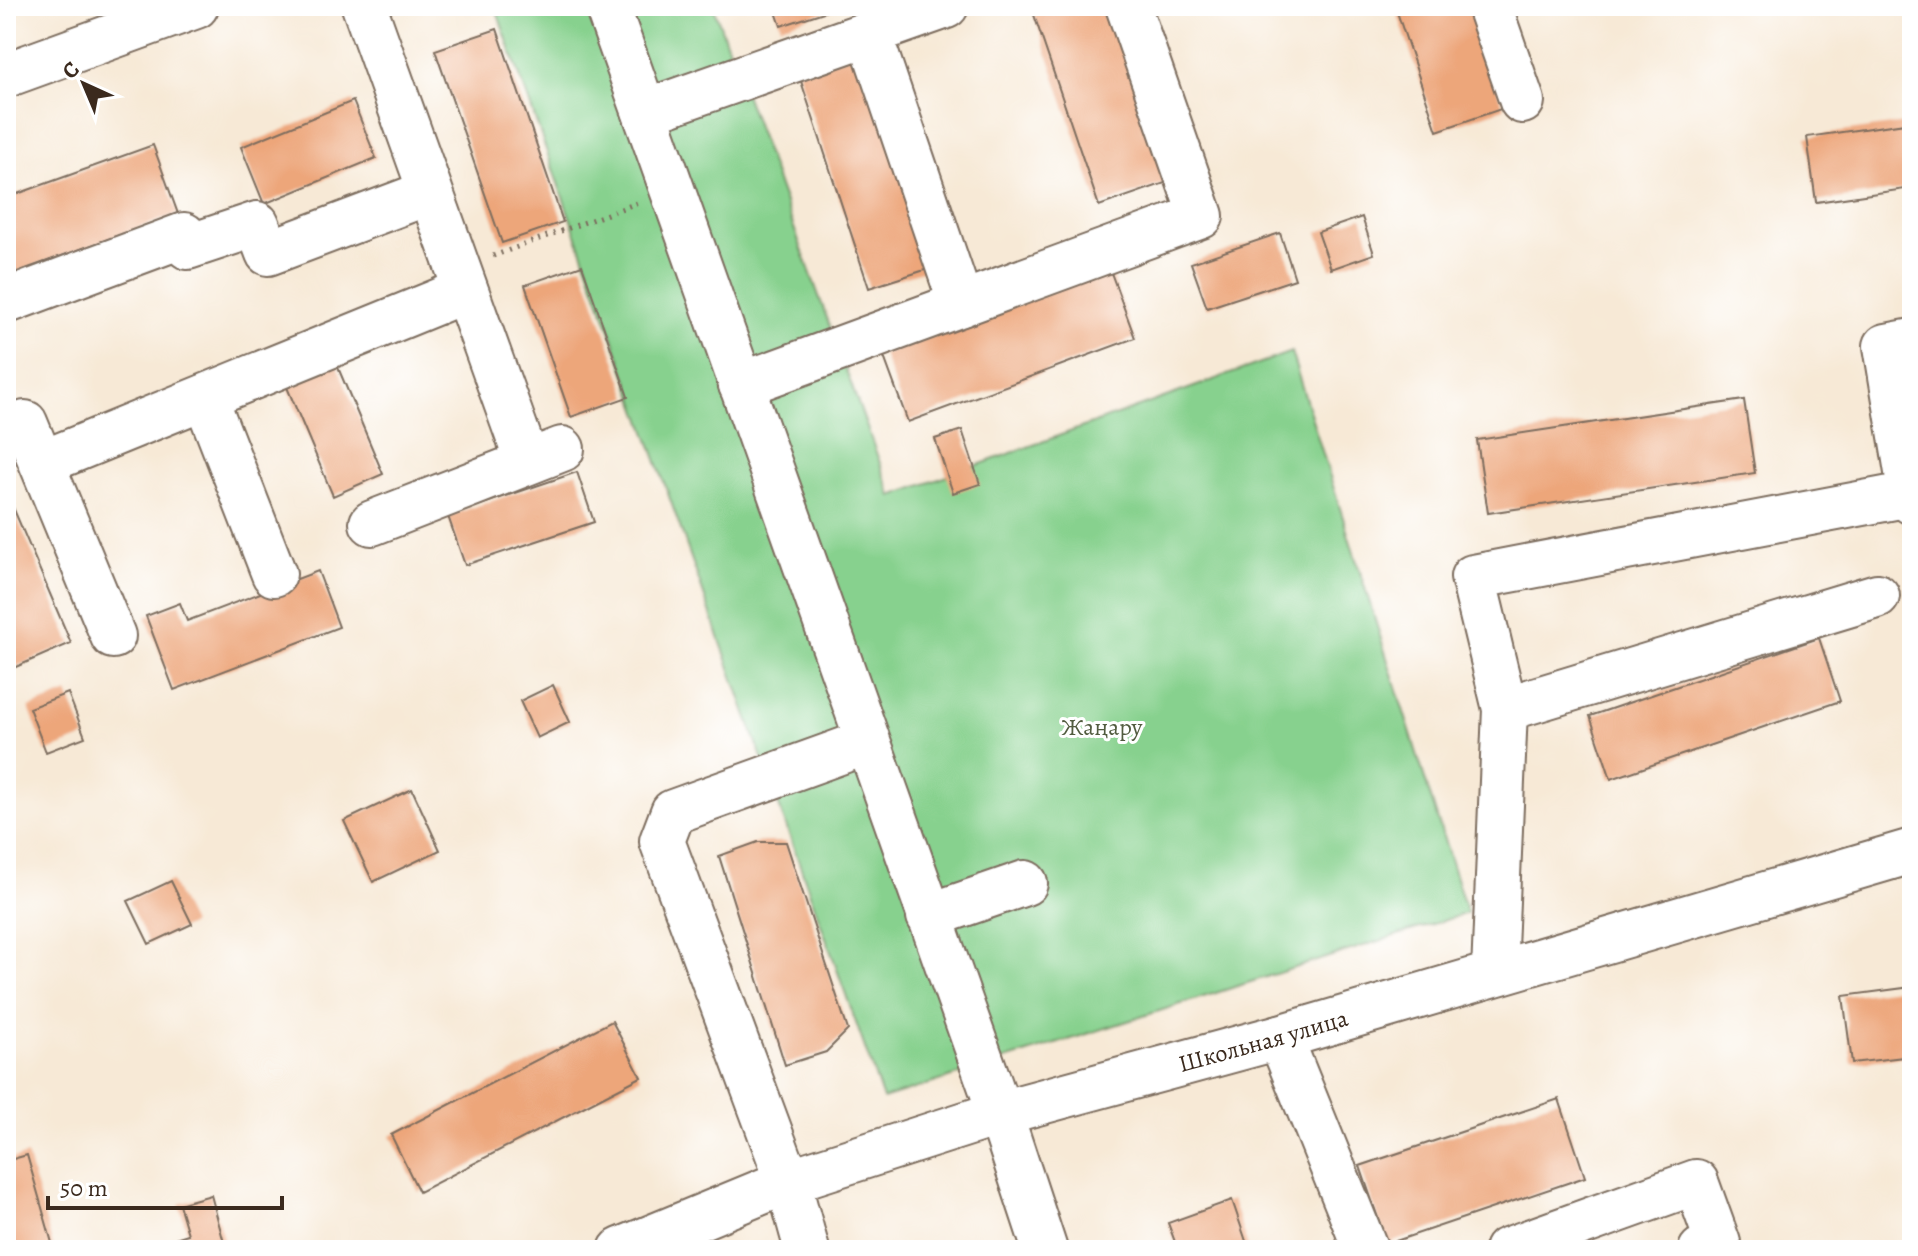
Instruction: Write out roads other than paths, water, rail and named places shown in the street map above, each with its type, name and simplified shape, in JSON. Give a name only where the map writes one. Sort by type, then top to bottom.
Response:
[{"type":"street","points":[[364,6],[461,280],[545,455],[372,523]]},
{"type":"street","points":[[607,6],[1000,1113],[1045,1250]]},
{"type":"street","points":[[645,112],[946,6]]},
{"type":"street","points":[[741,385],[1201,216],[1128,6]]},
{"type":"street","points":[[1489,6],[1522,101]]},
{"type":"street","points":[[6,75],[182,8]]},
{"type":"street","points":[[869,33],[961,304]]},
{"type":"street","points":[[7,301],[184,235],[188,247],[257,224],[268,253],[430,192]]},
{"type":"street","points":[[42,463],[205,397],[461,280]]},
{"type":"street","points":[[1494,973],[1505,709],[1473,577],[1911,498],[1886,346],[1912,341]]},
{"type":"street","points":[[205,397],[274,574]]},
{"type":"street","points":[[6,431],[25,423],[113,636]]},
{"type":"street","points":[[1505,709],[1877,596]]},
{"type":"street","points":[[807,1250],[788,1181],[662,841],[673,812],[867,742]]},
{"type":"street","name":"Школьная улица","points":[[621,1250],[788,1181],[1000,1113],[1280,1037],[1912,851]]},
{"type":"street","points":[[929,916],[1025,883]]},
{"type":"street","points":[[1280,1037],[1366,1250]]},
{"type":"street","points":[[1507,1250],[1696,1182],[1718,1243],[1701,1250]]},
{"type":"park label","name":"Жаңару","points":[[1102,727]]}]
